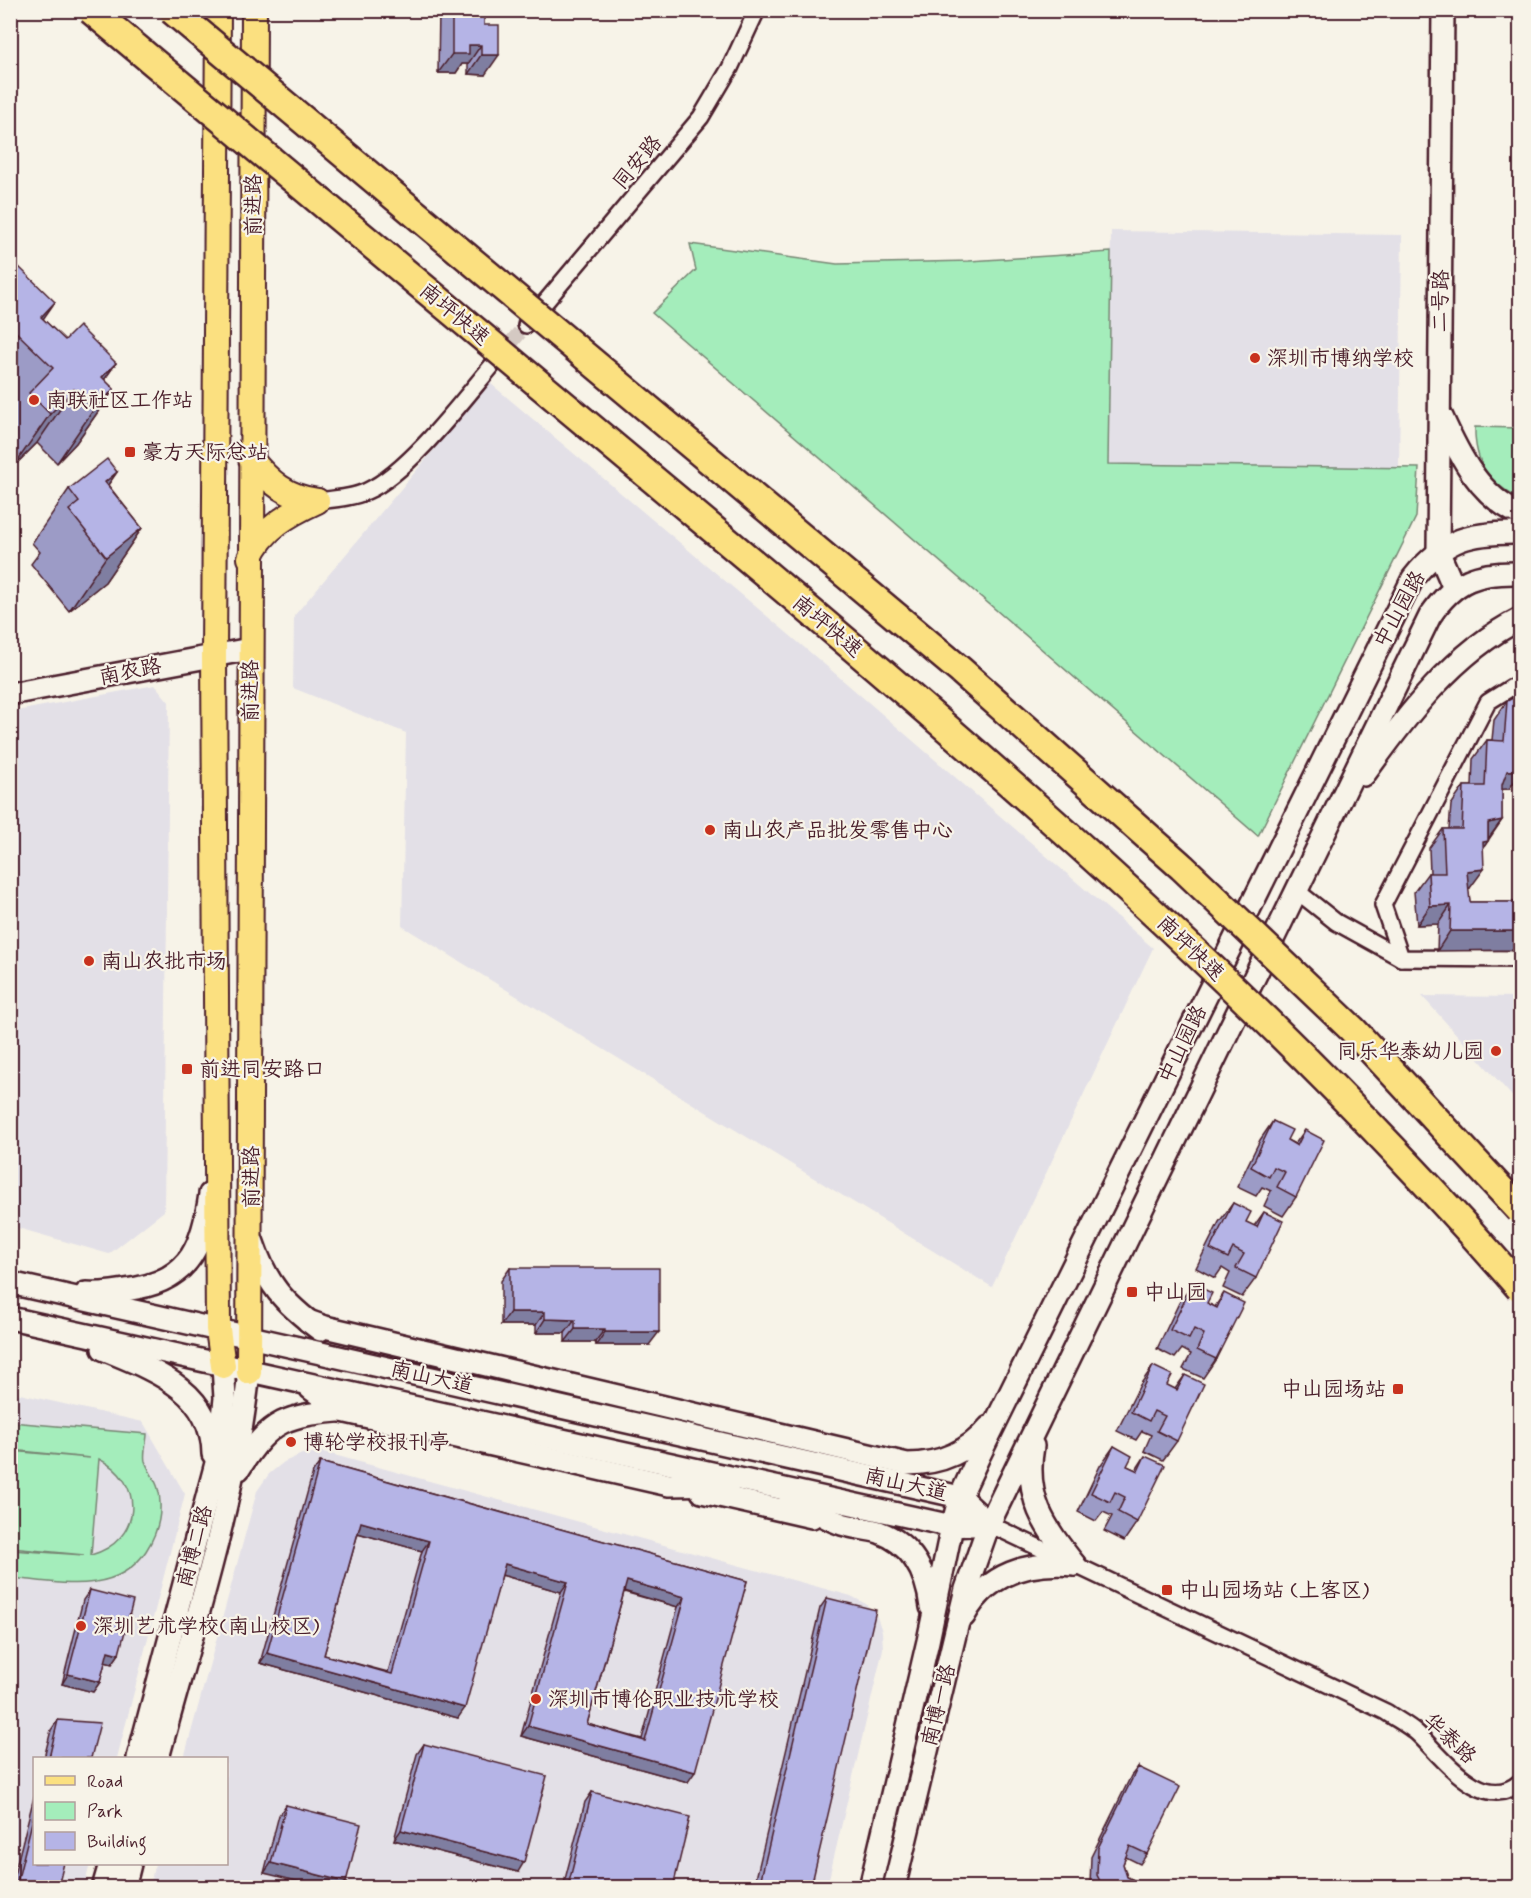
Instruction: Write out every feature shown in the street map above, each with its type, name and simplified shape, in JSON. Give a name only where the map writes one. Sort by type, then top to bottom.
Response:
[{"type":"highway","name":"南坪快速","points":[[91,10],[927,708],[1119,880],[1322,1074],[1458,1217],[1521,1288]]},
{"type":"highway","points":[[172,10],[951,663],[1182,867],[1352,1029],[1521,1210]]},
{"type":"main road","name":"前进路","points":[[218,10],[214,656],[218,1329],[223,1366]]},
{"type":"main road","name":"前进路","points":[[249,1372],[251,1336],[250,558],[254,10]]},
{"type":"main road","name":"二号路","points":[[1443,10],[1438,551],[1454,588]]},
{"type":"main road","points":[[1439,411],[1453,440],[1481,484],[1493,498],[1521,514]]},
{"type":"main road","points":[[251,459],[266,478],[284,492],[317,501]]},
{"type":"main road","points":[[250,558],[256,545],[283,518],[317,501]]},
{"type":"main road","name":"中山园路","points":[[928,1641],[960,1497],[1401,598],[1413,578],[1438,551],[1471,535],[1521,533]]},
{"type":"main road","name":"中山园路","points":[[989,1524],[1430,616],[1454,588],[1483,574],[1521,573]]},
{"type":"main road","points":[[1324,835],[1378,756],[1434,687],[1480,645],[1521,619]]},
{"type":"main road","name":"南农路","points":[[10,694],[250,649]]},
{"type":"main road","points":[[47,1291],[94,1293],[127,1290],[169,1279],[184,1267],[196,1248],[207,1219],[217,1150]]},
{"type":"main road","points":[[251,1237],[269,1283],[281,1298],[363,1362],[419,1350]]},
{"type":"main road","name":"南山大道","points":[[10,1283],[960,1497],[989,1524]]},
{"type":"main road","name":"南山大道","points":[[10,1318],[952,1526],[989,1524]]},
{"type":"main road","points":[[308,1321],[419,1350],[908,1464],[929,1464],[945,1460],[980,1437],[1002,1413]]},
{"type":"main road","points":[[47,1326],[153,1370],[185,1390],[197,1404],[208,1425],[222,1479],[274,1426],[291,1418],[313,1412],[402,1405]]},
{"type":"main road","name":"南博二路","points":[[158,1757],[222,1479],[223,1366]]},
{"type":"main road","name":"南博二路","points":[[138,1757],[222,1479],[242,1430],[249,1372]]},
{"type":"main road","points":[[303,1383],[342,1411],[879,1532],[897,1541],[919,1565],[928,1586],[931,1606],[928,1641],[870,1887]]},
{"type":"main road","points":[[653,1405],[727,1444],[795,1438]]},
{"type":"main road","points":[[1036,1428],[1030,1462],[1031,1483],[1036,1506],[1051,1534],[1075,1564]]},
{"type":"main road","points":[[908,1464],[960,1497]]},
{"type":"main road","points":[[669,1485],[763,1483],[839,1523]]},
{"type":"main road","name":"南博一路","points":[[894,1887],[966,1589],[989,1524]]},
{"type":"main road","points":[[954,1639],[977,1596],[993,1580],[1015,1570],[1035,1565],[1075,1564]]},
{"type":"main road","points":[[103,1887],[109,1865]]},
{"type":"main road","points":[[124,1887],[130,1865]]},
{"type":"street","name":"同安路","points":[[526,325],[701,117],[730,68],[757,10]]},
{"type":"street","points":[[317,501],[366,492],[386,481],[413,457],[510,344]]},
{"type":"street","points":[[1401,958],[1383,905],[1488,702],[1512,687],[1521,687]]},
{"type":"street","points":[[1297,891],[1336,922],[1401,958],[1521,959]]},
{"type":"street","name":"华泰路","points":[[989,1524],[1386,1712],[1415,1732],[1469,1785],[1487,1791],[1513,1789],[1521,1782]]},
{"type":"shaded area","name":"深圳市博纳学校","points":[[1111,231],[1402,235],[1399,468],[1108,464]]},
{"type":"shaded area","name":"南山农产品批发零售中心","points":[[490,383],[831,670],[1153,948],[992,1287],[402,926],[406,733],[293,688],[294,616]]},
{"type":"shaded area","name":"南山农批市场","points":[[155,685],[169,702],[164,1211],[109,1254],[11,1226],[11,712]]},
{"type":"shaded area","name":"同乐华泰幼儿园","points":[[1422,996],[1520,997],[1520,1105]]},
{"type":"shaded area","name":"深圳艺术学校(南山校区)","points":[[11,1392],[143,1422],[185,1494],[117,1757],[33,1757],[33,1865],[90,1865],[84,1887],[11,1888]]},
{"type":"shaded area","name":"深圳市博伦职业技术学校","points":[[323,1452],[851,1596],[866,1604],[877,1617],[882,1631],[883,1649],[827,1887],[149,1888],[155,1865],[228,1865],[228,1757],[184,1757],[257,1491],[269,1474],[284,1462],[302,1454]]},
{"type":"green space","points":[[690,244],[837,264],[969,261],[1111,252],[1108,464],[1419,468],[1416,517],[1258,836],[652,313],[696,270]]},
{"type":"green space","points":[[1475,427],[1520,428],[1520,500],[1500,486],[1486,471],[1477,452]]},
{"type":"green space","points":[[11,1422],[147,1434],[144,1455],[160,1496],[160,1516],[146,1551],[133,1566],[119,1575],[102,1581],[66,1583],[11,1578],[11,1550],[84,1555],[11,1548],[11,1451],[90,1458],[11,1450]],"holes":[[[99,1459],[114,1469],[125,1482],[131,1496],[132,1510],[128,1525],[120,1537],[108,1548],[91,1555]]]},
{"type":"building","points":[[452,10],[484,10],[484,25],[499,25],[499,55],[481,55],[481,45],[469,45],[469,54],[452,54]]},
{"type":"building","points":[[18,266],[55,302],[41,317],[65,340],[79,326],[116,363],[102,377],[114,389],[94,409],[74,389],[50,414],[29,393],[53,368],[13,329],[10,332],[10,273]]},
{"type":"building","points":[[107,459],[117,472],[105,482],[142,528],[106,557],[69,510],[79,502],[69,489]]},
{"type":"building","points":[[1521,694],[1521,770],[1507,771],[1502,785],[1502,820],[1488,823],[1488,841],[1483,842],[1484,869],[1467,871],[1470,902],[1521,902],[1521,931],[1450,931],[1451,905],[1430,906],[1428,873],[1445,873],[1443,829],[1462,829],[1464,786],[1485,786],[1487,740],[1504,741],[1507,701]]},
{"type":"building","points":[[1273,1121],[1292,1130],[1287,1140],[1297,1146],[1305,1130],[1324,1140],[1296,1197],[1277,1187],[1285,1172],[1274,1167],[1269,1177],[1251,1167]]},
{"type":"building","points":[[1233,1203],[1251,1212],[1246,1222],[1257,1227],[1264,1212],[1283,1221],[1256,1278],[1236,1268],[1244,1254],[1233,1248],[1228,1258],[1210,1249]]},
{"type":"building","points":[[510,1268],[659,1268],[659,1332],[605,1332],[605,1329],[575,1329],[575,1320],[545,1319],[545,1312],[510,1312]]},
{"type":"building","points":[[1193,1284],[1212,1293],[1207,1303],[1217,1308],[1224,1293],[1244,1303],[1216,1359],[1197,1350],[1204,1334],[1194,1329],[1189,1339],[1170,1330]]},
{"type":"building","points":[[1153,1366],[1172,1375],[1167,1385],[1177,1390],[1185,1375],[1204,1384],[1177,1441],[1157,1431],[1165,1416],[1154,1411],[1149,1421],[1131,1412]]},
{"type":"building","points":[[1114,1446],[1132,1456],[1127,1466],[1138,1471],[1145,1456],[1165,1465],[1137,1522],[1118,1512],[1125,1497],[1115,1492],[1110,1502],[1091,1493]]},
{"type":"building","points":[[320,1462],[747,1581],[695,1772],[528,1726],[568,1582],[505,1564],[465,1708],[267,1653]],"holes":[[[361,1522],[429,1541],[392,1674],[324,1655]],[[627,1581],[685,1597],[645,1741],[587,1724]]]},
{"type":"building","points":[[90,1590],[133,1601],[119,1654],[108,1651],[100,1682],[68,1674]]},
{"type":"building","points":[[827,1598],[876,1610],[811,1887],[759,1887]]},
{"type":"building","points":[[58,1720],[100,1723],[91,1757],[49,1757]]},
{"type":"building","points":[[424,1744],[547,1776],[524,1862],[401,1830]]},
{"type":"building","points":[[1138,1767],[1180,1787],[1147,1854],[1130,1846],[1123,1864],[1127,1877],[1149,1887],[1103,1887],[1097,1875],[1098,1848]]},
{"type":"building","points":[[592,1792],[690,1817],[673,1887],[568,1886]]},
{"type":"building","points":[[286,1805],[361,1824],[346,1882],[271,1863]]},
{"type":"building","points":[[33,1818],[33,1865],[64,1865],[58,1887],[16,1887]]},
{"type":"tunnel","points":[[510,344],[526,325]]},
{"type":"place","name":"深圳市博纳学校","points":[[1255,358]]},
{"type":"place","name":"南联社区工作站","points":[[34,400]]},
{"type":"place","name":"豪方天际总站","points":[[130,452]]},
{"type":"place","name":"南山农产品批发零售中心","points":[[710,830]]},
{"type":"place","name":"南山农批市场","points":[[89,961]]},
{"type":"place","name":"同乐华泰幼儿园","points":[[1496,1051]]},
{"type":"place","name":"前进同安路口","points":[[187,1069]]},
{"type":"place","name":"中山园","points":[[1132,1292]]},
{"type":"place","name":"中山园场站","points":[[1398,1389]]},
{"type":"place","name":"博轮学校报刊亭","points":[[291,1442]]},
{"type":"place","name":"中山园场站 (上客区)","points":[[1167,1590]]},
{"type":"place","name":"深圳艺术学校(南山校区)","points":[[81,1626]]},
{"type":"place","name":"深圳市博伦职业技术学校","points":[[536,1699]]}]
